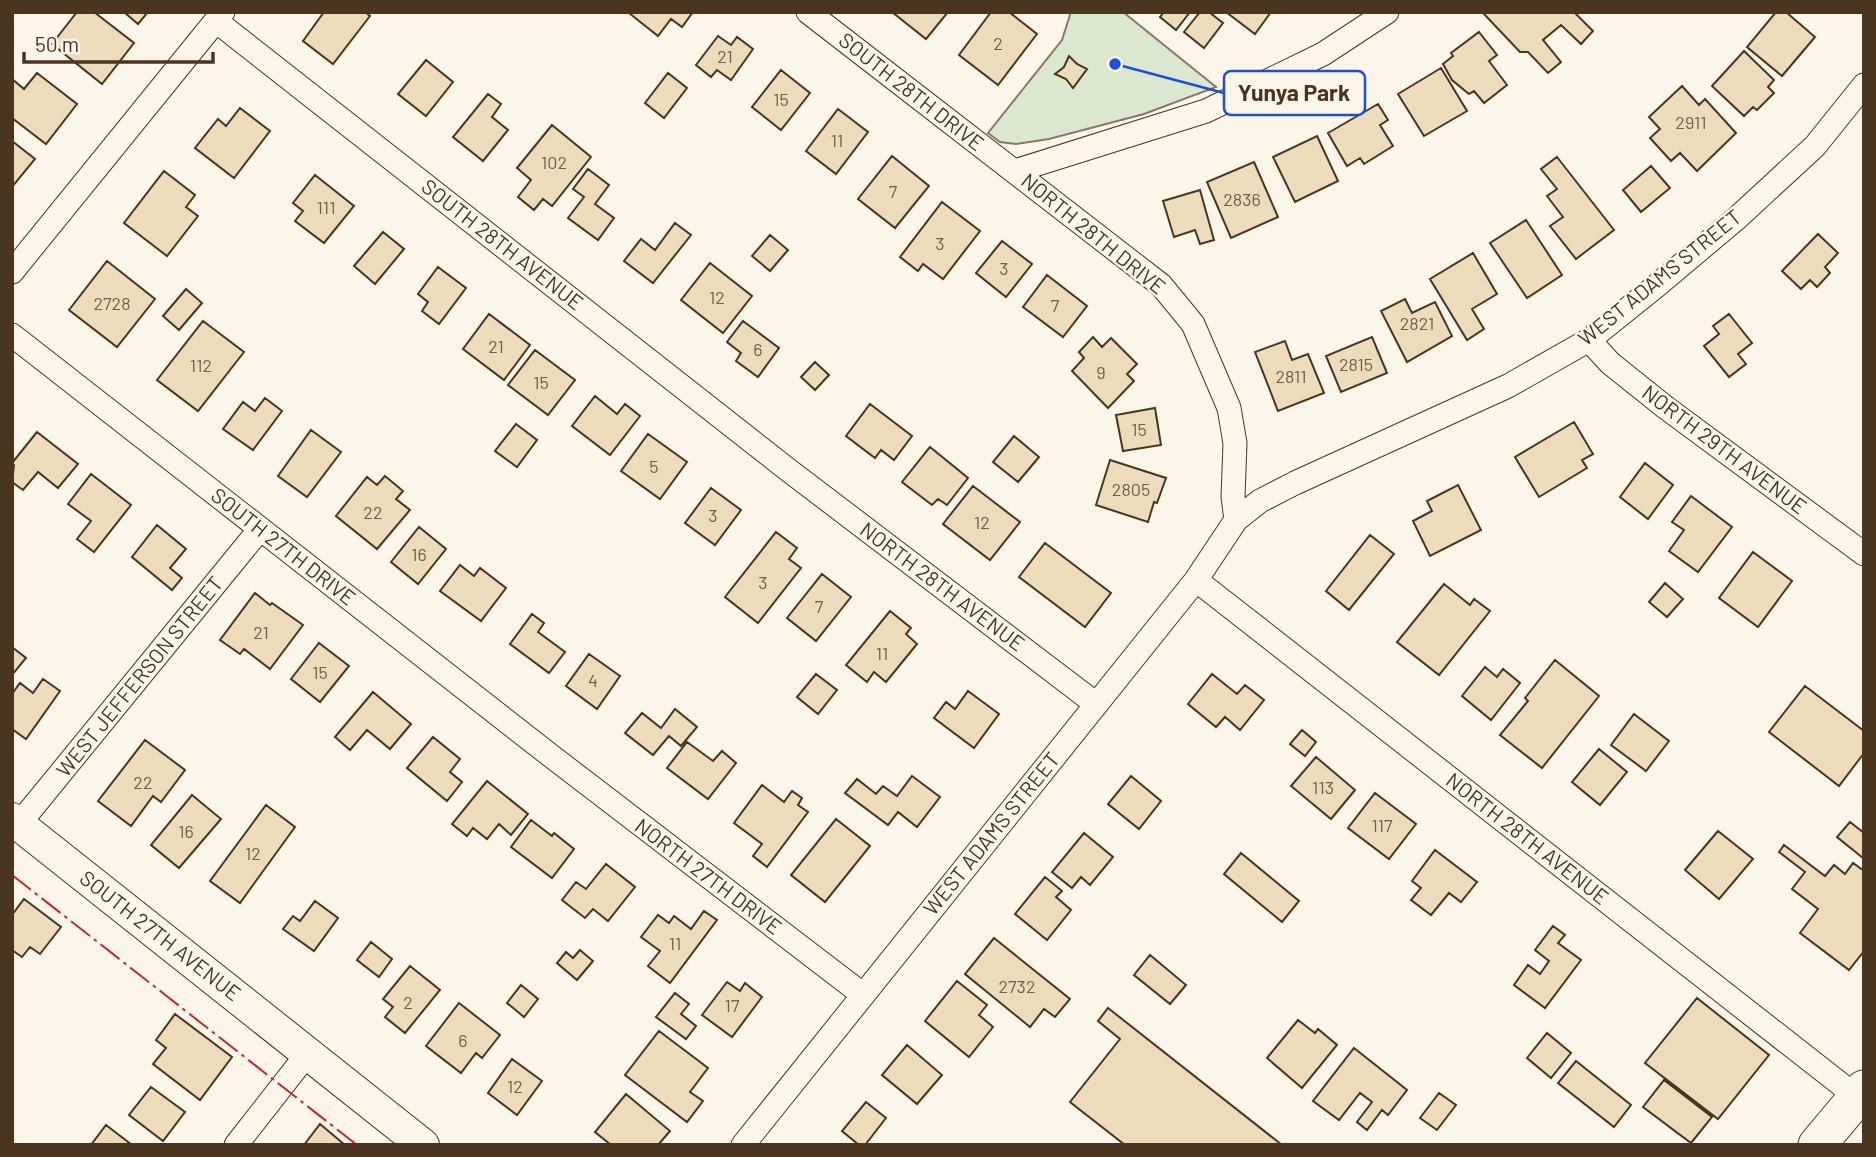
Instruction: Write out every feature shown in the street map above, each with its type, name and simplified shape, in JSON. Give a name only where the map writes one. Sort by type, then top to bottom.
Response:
[{"type":"main road","name":"SOUTH 27TH AVENUE","points":[[16,821],[423,1145]]},
{"type":"main road","points":[[1818,1145],[1860,1093]]},
{"type":"street","name":"SOUTH 28TH DRIVE","points":[[808,12],[1015,172]]},
{"type":"street","points":[[1015,172],[1206,111],[1323,54],[1387,12]]},
{"type":"street","points":[[12,272],[220,17]]},
{"type":"street","name":"SOUTH 28TH AVENUE","points":[[220,17],[788,469]]},
{"type":"street","name":"WEST ADAMS STREET","points":[[743,1145],[1196,580],[1236,520],[1261,501],[1295,483],[1508,386],[1589,340],[1726,227],[1815,146],[1864,85]]},
{"type":"street","name":"NORTH 28TH DRIVE","points":[[1015,172],[1161,285],[1193,324],[1229,408],[1235,443],[1233,497],[1236,520]]},
{"type":"street","name":"SOUTH 27TH DRIVE","points":[[12,335],[555,759]]},
{"type":"street","name":"NORTH 29TH AVENUE","points":[[1589,340],[1610,363],[1665,407],[1864,554]]},
{"type":"street","name":"NORTH 28TH AVENUE","points":[[788,469],[1096,704]]},
{"type":"street","name":"WEST JEFFERSON STREET","points":[[16,821],[260,529]]},
{"type":"street","name":"NORTH 28TH AVENUE","points":[[1196,580],[1860,1093]]},
{"type":"street","name":"NORTH 27TH DRIVE","points":[[555,759],[862,994]]},
{"type":"street","points":[[236,1145],[307,1053]]},
{"type":"green space","points":[[1071,12],[1123,12],[1216,87],[1144,114],[1049,139],[1016,144],[1000,142],[988,133],[1062,40]]},
{"type":"building","points":[[77,12],[94,12],[134,43],[102,84],[52,44]]},
{"type":"building","points":[[124,12],[148,12],[138,24]]},
{"type":"building","points":[[324,12],[365,12],[370,16],[333,64],[303,41]]},
{"type":"building","points":[[693,12],[682,27],[671,19],[658,36],[629,13]]},
{"type":"building","points":[[892,12],[948,12],[926,39]]},
{"type":"building","points":[[991,12],[1009,12],[1037,34],[998,85],[959,55]]},
{"type":"building","points":[[1164,12],[1190,12],[1176,30],[1160,17]]},
{"type":"building","points":[[1200,12],[1209,12],[1223,23],[1204,48],[1184,32]]},
{"type":"building","points":[[1226,12],[1271,12],[1255,34]]},
{"type":"building","points":[[1574,12],[1593,31],[1581,44],[1561,25],[1543,40],[1561,62],[1548,73],[1528,52],[1520,52],[1484,14]]},
{"type":"building","points":[[1776,12],[1786,12],[1815,37],[1782,76],[1747,47]]},
{"type":"building","points":[[1479,32],[1497,55],[1489,61],[1507,85],[1484,103],[1474,91],[1469,94],[1452,80],[1443,64],[1453,56],[1451,53]]},
{"type":"building","points":[[718,36],[731,45],[737,37],[753,49],[731,80],[717,70],[711,77],[696,65]]},
{"type":"building","points":[[1744,51],[1774,80],[1768,87],[1774,93],[1757,110],[1753,107],[1744,116],[1712,86]]},
{"type":"building","points":[[1069,56],[1087,69],[1073,88],[1066,79],[1055,74],[1064,67]]},
{"type":"building","points":[[426,60],[453,82],[426,116],[398,94]]},
{"type":"building","points":[[1441,68],[1467,111],[1424,136],[1398,94]]},
{"type":"building","points":[[781,70],[810,93],[781,130],[752,107]]},
{"type":"building","points":[[37,73],[77,104],[46,144],[12,118],[12,79],[24,89]]},
{"type":"building","points":[[668,73],[687,88],[664,118],[645,103]]},
{"type":"building","points":[[1682,86],[1699,105],[1705,99],[1736,133],[1697,171],[1680,153],[1671,161],[1650,138],[1660,129],[1649,117]]},
{"type":"building","points":[[488,94],[501,104],[492,117],[508,130],[483,161],[453,137]]},
{"type":"building","points":[[1378,104],[1388,120],[1380,125],[1393,146],[1364,164],[1360,158],[1347,166],[1328,133]]},
{"type":"building","points":[[240,108],[270,131],[234,178],[195,148],[218,119],[226,126]]},
{"type":"building","points":[[838,109],[868,132],[836,174],[806,151]]},
{"type":"building","points":[[552,125],[591,157],[552,206],[543,199],[534,210],[518,197],[531,180],[517,168]]},
{"type":"building","points":[[1317,136],[1338,181],[1295,202],[1273,157]]},
{"type":"building","points":[[12,141],[35,159],[12,187]]},
{"type":"building","points":[[892,156],[929,186],[895,228],[858,199]]},
{"type":"building","points":[[1557,157],[1614,230],[1576,259],[1550,226],[1563,217],[1547,196],[1557,189],[1541,169]]},
{"type":"building","points":[[1254,162],[1278,217],[1231,238],[1207,182]]},
{"type":"building","points":[[1651,166],[1670,188],[1641,212],[1623,190]]},
{"type":"building","points":[[588,169],[609,185],[595,204],[614,218],[598,240],[568,218],[584,197],[573,189]]},
{"type":"building","points":[[164,171],[195,195],[186,207],[198,216],[167,256],[124,223]]},
{"type":"building","points":[[315,175],[354,206],[324,243],[295,221],[303,211],[293,203]]},
{"type":"building","points":[[1200,190],[1214,240],[1200,244],[1195,230],[1174,237],[1163,201]]},
{"type":"building","points":[[942,202],[980,231],[943,279],[923,264],[918,271],[900,257]]},
{"type":"building","points":[[1526,220],[1562,275],[1527,298],[1490,243]]},
{"type":"building","points":[[675,223],[691,235],[653,283],[624,261],[641,239],[655,250]]},
{"type":"building","points":[[383,232],[404,249],[375,284],[354,266]]},
{"type":"building","points":[[1818,234],[1838,253],[1825,267],[1830,273],[1817,287],[1810,280],[1801,289],[1782,271]]},
{"type":"building","points":[[770,235],[788,250],[770,271],[752,256]]},
{"type":"building","points":[[1002,241],[1032,264],[1006,297],[976,273]]},
{"type":"building","points":[[1473,253],[1497,294],[1472,309],[1484,329],[1467,340],[1430,279]]},
{"type":"building","points":[[107,261],[155,299],[117,347],[69,310]]},
{"type":"building","points":[[710,263],[752,296],[723,333],[681,300]]},
{"type":"building","points":[[438,267],[466,288],[439,324],[422,311],[428,302],[418,294]]},
{"type":"building","points":[[1047,275],[1087,306],[1063,337],[1023,307]]},
{"type":"building","points":[[186,289],[202,303],[179,330],[163,316]]},
{"type":"building","points":[[1405,299],[1412,313],[1435,302],[1452,336],[1407,362],[1381,311]]},
{"type":"building","points":[[489,314],[530,345],[504,380],[463,349]]},
{"type":"building","points":[[1729,314],[1752,343],[1738,354],[1746,364],[1729,377],[1704,346],[1719,334],[1713,326]]},
{"type":"building","points":[[203,321],[244,352],[198,411],[157,380]]},
{"type":"building","points":[[743,321],[779,348],[758,377],[736,361],[741,353],[727,342]]},
{"type":"building","points":[[1093,337],[1102,347],[1111,338],[1137,364],[1127,374],[1134,381],[1108,408],[1072,371],[1084,358],[1079,352]]},
{"type":"building","points":[[1372,337],[1387,373],[1341,392],[1326,356]]},
{"type":"building","points":[[1285,341],[1292,360],[1308,354],[1324,393],[1278,411],[1255,352]]},
{"type":"building","points":[[535,350],[575,380],[548,415],[508,385]]},
{"type":"building","points":[[815,362],[829,375],[815,390],[801,377]]},
{"type":"building","points":[[595,396],[617,414],[625,404],[640,416],[610,455],[572,426]]},
{"type":"building","points":[[265,398],[282,411],[253,450],[223,429],[243,402],[255,411]]},
{"type":"building","points":[[870,404],[912,436],[894,460],[881,450],[875,458],[846,436]]},
{"type":"building","points":[[1155,408],[1161,445],[1123,451],[1116,415]]},
{"type":"building","points":[[1574,422],[1593,454],[1582,460],[1587,468],[1539,497],[1515,457]]},
{"type":"building","points":[[516,424],[537,440],[517,467],[495,451]]},
{"type":"building","points":[[311,430],[341,452],[307,497],[278,476]]},
{"type":"building","points":[[37,432],[78,464],[58,488],[38,472],[23,490],[12,482],[12,463]]},
{"type":"building","points":[[648,434],[687,462],[660,499],[621,471]]},
{"type":"building","points":[[1014,436],[1039,457],[1018,482],[993,462]]},
{"type":"building","points":[[930,447],[968,478],[947,505],[938,499],[932,505],[902,482]]},
{"type":"building","points":[[1110,460],[1166,478],[1148,522],[1096,505]]},
{"type":"building","points":[[1645,463],[1673,485],[1648,519],[1620,497]]},
{"type":"building","points":[[91,474],[131,505],[94,552],[77,539],[91,521],[68,504]]},
{"type":"building","points":[[385,476],[403,491],[396,499],[410,510],[377,549],[336,516],[367,477],[377,485]]},
{"type":"building","points":[[1458,485],[1481,530],[1430,556],[1413,521],[1432,511],[1427,501]]},
{"type":"building","points":[[973,486],[1020,522],[990,560],[943,524]]},
{"type":"building","points":[[711,488],[741,510],[715,545],[685,523]]},
{"type":"building","points":[[1691,496],[1732,527],[1698,572],[1669,551],[1684,530],[1672,522]]},
{"type":"building","points":[[157,525],[186,549],[170,568],[182,578],[172,590],[132,557]]},
{"type":"building","points":[[419,527],[446,549],[418,584],[391,562]]},
{"type":"building","points":[[776,532],[797,548],[789,559],[801,568],[758,623],[725,597]]},
{"type":"building","points":[[1370,535],[1394,554],[1349,610],[1326,591]]},
{"type":"building","points":[[1045,543],[1111,593],[1085,627],[1019,577]]},
{"type":"building","points":[[1753,552],[1792,581],[1758,627],[1719,598]]},
{"type":"building","points":[[460,565],[474,576],[480,568],[506,588],[481,621],[440,591]]},
{"type":"building","points":[[822,574],[851,597],[816,641],[787,618]]},
{"type":"building","points":[[1665,583],[1683,599],[1667,617],[1649,602]]},
{"type":"building","points":[[1444,584],[1470,605],[1474,599],[1490,611],[1439,675],[1397,642]]},
{"type":"building","points":[[255,593],[303,625],[270,669],[244,649],[240,654],[220,640]]},
{"type":"building","points":[[890,611],[911,628],[906,634],[917,644],[886,682],[874,672],[867,682],[846,665]]},
{"type":"building","points":[[532,614],[544,623],[538,632],[565,652],[549,673],[510,644]]},
{"type":"building","points":[[319,643],[349,666],[320,702],[291,679]]},
{"type":"building","points":[[12,647],[26,658],[12,675]]},
{"type":"building","points":[[589,654],[620,676],[597,709],[566,686]]},
{"type":"building","points":[[1555,660],[1599,696],[1542,768],[1500,735],[1528,701],[1525,698]]},
{"type":"building","points":[[1485,667],[1497,677],[1503,669],[1520,683],[1491,720],[1462,696]]},
{"type":"building","points":[[816,674],[837,690],[818,714],[797,697]]},
{"type":"building","points":[[1212,674],[1237,694],[1245,685],[1264,700],[1240,730],[1225,717],[1216,727],[1188,704]]},
{"type":"building","points":[[43,679],[60,691],[26,739],[12,729],[12,694],[20,683],[33,693]]},
{"type":"building","points":[[1805,686],[1864,731],[1864,753],[1839,786],[1769,732]]},
{"type":"building","points":[[968,691],[999,714],[974,748],[934,718],[946,702],[955,709]]},
{"type":"building","points":[[373,692],[411,724],[390,749],[367,730],[350,750],[335,737]]},
{"type":"building","points":[[675,709],[697,727],[681,746],[669,736],[653,755],[625,733],[642,713],[661,728]]},
{"type":"building","points":[[1634,714],[1669,741],[1646,771],[1611,745]]},
{"type":"building","points":[[1302,730],[1316,742],[1305,756],[1290,744]]},
{"type":"building","points":[[433,737],[460,759],[450,772],[462,782],[447,801],[407,768]]},
{"type":"building","points":[[145,740],[185,770],[161,802],[153,796],[131,826],[98,801]]},
{"type":"building","points":[[687,742],[713,761],[722,751],[736,763],[708,799],[667,768]]},
{"type":"building","points":[[1599,749],[1627,772],[1600,805],[1572,782]]},
{"type":"building","points":[[1316,757],[1355,790],[1331,819],[1291,786]]},
{"type":"building","points":[[912,776],[940,797],[917,827],[898,812],[888,825],[845,793],[857,779],[876,794],[883,786],[897,796]]},
{"type":"building","points":[[1131,776],[1161,801],[1139,829],[1108,804]]},
{"type":"building","points":[[487,781],[528,814],[511,835],[499,824],[487,839],[473,828],[467,836],[452,824]]},
{"type":"building","points":[[762,785],[784,802],[792,791],[802,798],[798,805],[808,812],[767,867],[753,856],[762,844],[734,823]]},
{"type":"building","points":[[1375,793],[1416,824],[1389,859],[1348,828]]},
{"type":"building","points":[[192,795],[221,819],[179,868],[151,845]]},
{"type":"building","points":[[266,805],[295,827],[240,903],[210,881]]},
{"type":"building","points":[[836,819],[870,846],[825,902],[791,875]]},
{"type":"building","points":[[531,820],[574,849],[552,878],[511,847]]},
{"type":"building","points":[[1850,822],[1864,833],[1863,858],[1837,837]]},
{"type":"building","points":[[1718,831],[1753,859],[1719,899],[1685,870]]},
{"type":"building","points":[[1084,833],[1113,857],[1090,885],[1081,877],[1072,888],[1052,872]]},
{"type":"building","points":[[1784,845],[1825,876],[1834,865],[1845,874],[1853,863],[1864,871],[1864,951],[1849,970],[1800,933],[1818,909],[1792,889],[1805,872],[1779,852]]},
{"type":"building","points":[[1435,850],[1477,882],[1461,902],[1449,893],[1431,915],[1411,900],[1421,888],[1412,881]]},
{"type":"building","points":[[1241,853],[1299,901],[1282,922],[1224,874]]},
{"type":"building","points":[[606,864],[635,887],[608,921],[593,909],[585,918],[562,900],[576,882],[586,889]]},
{"type":"building","points":[[1045,877],[1062,891],[1056,897],[1071,910],[1047,940],[1015,914]]},
{"type":"building","points":[[24,899],[61,927],[40,954],[30,947],[22,957],[12,950],[12,915]]},
{"type":"building","points":[[315,901],[338,918],[314,951],[283,929],[293,916],[300,921]]},
{"type":"building","points":[[704,911],[717,920],[670,983],[648,966],[660,951],[641,937],[658,915],[669,923],[674,916],[691,929]]},
{"type":"building","points":[[1553,926],[1565,935],[1558,943],[1581,960],[1545,1008],[1514,985],[1528,965],[1540,974],[1549,961],[1535,950]]},
{"type":"building","points":[[994,938],[1070,999],[1055,1017],[1044,1009],[1030,1027],[965,974]]},
{"type":"building","points":[[371,942],[392,959],[379,977],[357,960]]},
{"type":"building","points":[[580,950],[593,961],[577,980],[557,963],[566,952],[573,958]]},
{"type":"building","points":[[1150,955],[1186,985],[1170,1004],[1134,975]]},
{"type":"building","points":[[410,966],[440,990],[405,1033],[385,1017],[393,1007],[383,999]]},
{"type":"building","points":[[957,981],[987,1005],[979,1015],[993,1027],[969,1057],[925,1021]]},
{"type":"building","points":[[727,982],[740,991],[745,983],[762,997],[732,1037],[702,1015]]},
{"type":"building","points":[[521,985],[538,999],[524,1017],[507,1003]]},
{"type":"building","points":[[675,993],[689,1004],[681,1014],[696,1026],[686,1039],[656,1017]]},
{"type":"building","points":[[1697,998],[1769,1055],[1718,1119],[1645,1063]]},
{"type":"building","points":[[459,1003],[500,1035],[482,1058],[476,1053],[461,1073],[426,1046]]},
{"type":"building","points":[[1108,1008],[1282,1145],[1125,1145],[1070,1102],[1120,1039],[1098,1021]]},
{"type":"building","points":[[175,1014],[232,1057],[200,1100],[153,1064],[166,1048],[156,1040]]},
{"type":"building","points":[[1298,1020],[1315,1033],[1318,1029],[1337,1045],[1302,1088],[1267,1058]]},
{"type":"building","points":[[659,1031],[708,1068],[690,1092],[703,1101],[687,1122],[625,1075]]},
{"type":"building","points":[[1547,1033],[1571,1053],[1551,1078],[1527,1058]]},
{"type":"building","points":[[907,1045],[942,1075],[917,1104],[882,1075]]},
{"type":"building","points":[[1354,1048],[1407,1090],[1388,1115],[1382,1110],[1367,1130],[1357,1122],[1372,1102],[1360,1093],[1339,1120],[1313,1101]]},
{"type":"building","points":[[512,1059],[542,1081],[517,1115],[488,1093]]},
{"type":"building","points":[[1576,1061],[1631,1105],[1614,1127],[1558,1083]]},
{"type":"building","points":[[1664,1080],[1712,1117],[1691,1143],[1643,1107]]},
{"type":"building","points":[[151,1087],[185,1112],[163,1141],[129,1115]]},
{"type":"building","points":[[1439,1093],[1456,1105],[1437,1130],[1420,1118]]},
{"type":"building","points":[[626,1094],[670,1131],[658,1145],[611,1145],[595,1132]]},
{"type":"building","points":[[866,1102],[886,1118],[865,1145],[859,1145],[842,1131]]},
{"type":"building","points":[[320,1124],[345,1145],[304,1145]]},
{"type":"building","points":[[106,1125],[132,1145],[91,1145]]},
{"type":"power","points":[[12,875],[357,1145]]},
{"type":"place","name":"Yunya Park","points":[[1115,64]]}]
